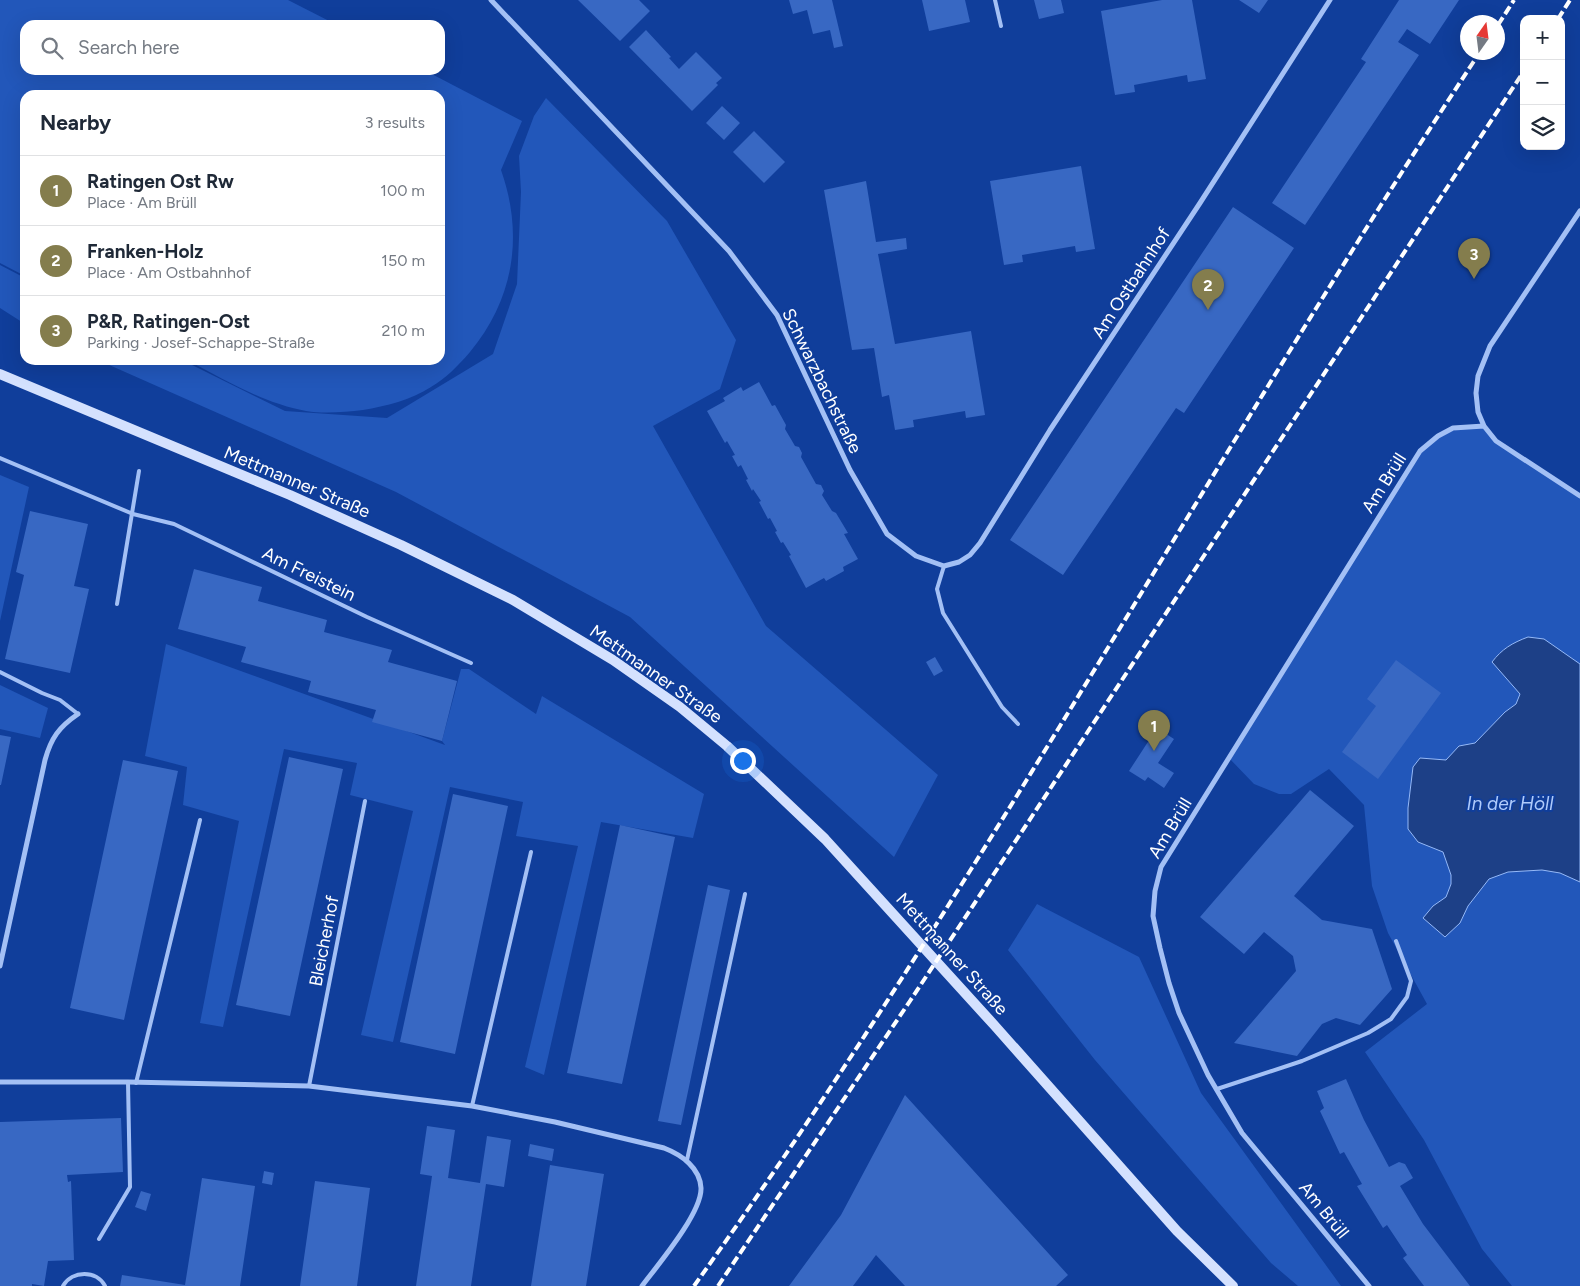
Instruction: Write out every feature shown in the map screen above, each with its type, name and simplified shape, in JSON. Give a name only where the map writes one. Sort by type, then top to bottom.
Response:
[{"type":"main road","name":"Mettmanner Straße","points":[[0,374],[290,496],[401,545],[513,600],[613,660],[680,707],[727,746],[825,839],[995,1026],[1177,1231],[1233,1286]]},
{"type":"street","name":"Schwarzbachstraße","points":[[491,0],[729,251],[776,316],[850,470],[887,534],[916,556],[944,566]]},
{"type":"street","name":"Am Ostbahnhof","points":[[944,566],[959,562],[970,555],[980,543],[1050,430],[1200,203],[1330,0]]},
{"type":"street","points":[[1580,211],[1490,346],[1478,376],[1476,394],[1478,412],[1484,426],[1496,441],[1580,496]]},
{"type":"street","name":"Am Brüll","points":[[1369,1286],[1242,1133],[1208,1075],[1179,1013],[1169,983],[1153,916],[1155,891],[1161,867],[1420,451],[1438,436],[1453,428],[1484,426]]},
{"type":"street","points":[[0,966],[50,742],[67,722],[78,714]]},
{"type":"street","points":[[0,1082],[136,1082],[310,1086],[472,1106],[555,1122],[664,1148],[678,1153],[687,1160],[698,1176],[701,1190],[694,1212],[642,1286]]},
{"type":"lane","points":[[995,0],[1001,26]]},
{"type":"lane","name":"Am Freistein","points":[[0,458],[133,514],[174,524],[367,617],[471,663]]},
{"type":"lane","points":[[118,604],[139,471]]},
{"type":"lane","points":[[944,566],[937,589],[943,613],[1002,707],[1018,724]]},
{"type":"lane","points":[[0,672],[60,700],[78,714]]},
{"type":"lane","name":"Bleicherhof","points":[[310,1086],[365,800]]},
{"type":"lane","points":[[136,1082],[200,820]]},
{"type":"lane","points":[[472,1106],[531,852]]},
{"type":"lane","points":[[687,1160],[746,894]]},
{"type":"lane","points":[[1217,1088],[1302,1061],[1368,1033],[1391,1019],[1407,997],[1410,981],[1396,941]]},
{"type":"lane","points":[[99,1238],[130,1187],[128,1082]]},
{"type":"lane","points":[[63,1286],[70,1278],[77,1274],[90,1274],[103,1281],[105,1286]]},
{"type":"shaded area","points":[[0,0],[288,0],[327,20],[20,20],[20,75],[434,75],[522,121],[501,170],[512,218],[513,242],[511,266],[497,310],[485,332],[470,352],[442,380],[423,392],[389,404],[363,410],[327,413],[306,411],[259,397],[196,365],[445,365],[445,90],[20,90],[20,273],[0,263]]},
{"type":"shaded area","points":[[546,98],[667,221],[736,340],[720,389],[653,426],[766,626],[938,775],[894,857],[630,617],[396,492],[109,365],[192,365],[285,411],[387,418],[493,354],[517,284],[521,192],[519,156],[534,116]]},
{"type":"shaded area","points":[[0,265],[20,275],[20,321],[0,308]]},
{"type":"shaded area","points":[[1484,426],[1496,441],[1580,496],[1580,1286],[1512,1286],[1482,1249],[1424,1140],[1365,1052],[1427,1004],[1388,933],[1372,886],[1364,805],[1329,769],[1291,794],[1279,794],[1254,784],[1229,758],[1420,451],[1449,432]]},
{"type":"shaded area","points":[[0,475],[29,487],[0,621]]},
{"type":"shaded area","points":[[166,644],[445,745],[442,741],[461,669],[469,669],[536,714],[542,696],[704,794],[693,838],[601,822],[544,1075],[525,1067],[578,846],[516,836],[523,802],[450,787],[393,1042],[361,1035],[413,811],[350,795],[357,763],[284,749],[223,1027],[200,1023],[239,821],[183,805],[187,767],[145,756]]},
{"type":"shaded area","points":[[0,685],[48,708],[40,738],[0,729]]},
{"type":"shaded area","points":[[1037,904],[1139,957],[1201,1093],[1341,1286],[1298,1286],[1271,1263],[1095,1060],[1008,950]]},
{"type":"water","name":"In der Höll","points":[[1528,637],[1544,639],[1580,664],[1580,882],[1560,873],[1542,870],[1508,872],[1489,879],[1468,906],[1460,923],[1445,937],[1423,918],[1433,906],[1446,897],[1451,884],[1451,875],[1443,852],[1418,842],[1408,829],[1408,808],[1413,767],[1420,758],[1446,760],[1459,746],[1475,743],[1505,712],[1516,704],[1520,694],[1492,662],[1508,647]]},
{"type":"building","points":[[578,0],[639,0],[650,11],[620,41]]},
{"type":"building","points":[[789,0],[832,0],[843,46],[834,48],[830,30],[813,34],[807,10],[793,14]]},
{"type":"building","points":[[922,0],[965,0],[970,22],[929,31]]},
{"type":"building","points":[[1034,0],[1061,0],[1064,13],[1039,19]]},
{"type":"building","points":[[1162,0],[1192,0],[1206,79],[1188,82],[1187,75],[1134,85],[1135,92],[1115,95],[1101,11]]},
{"type":"building","points":[[1239,0],[1268,0],[1259,13]]},
{"type":"building","points":[[1399,0],[1459,0],[1430,44],[1407,29],[1398,42],[1419,55],[1305,225],[1272,203],[1366,62],[1361,59]]},
{"type":"building","points":[[646,30],[671,57],[669,58],[679,69],[696,52],[722,78],[716,83],[718,85],[692,111],[629,47]]},
{"type":"building","points":[[722,106],[740,123],[724,140],[706,123]]},
{"type":"building","points":[[754,131],[785,162],[764,183],[733,152]]},
{"type":"building","points":[[1081,166],[1095,249],[1076,252],[1075,246],[1022,255],[1023,262],[1004,265],[990,181]]},
{"type":"building","points":[[866,181],[876,242],[906,238],[907,249],[878,254],[895,344],[971,331],[985,415],[966,418],[965,411],[913,420],[914,427],[895,430],[889,395],[882,397],[874,348],[852,350],[824,190]]},
{"type":"building","points":[[1233,207],[1294,248],[1184,413],[1176,408],[1063,575],[1010,540]]},
{"type":"building","points":[[759,382],[772,406],[775,405],[786,425],[785,429],[795,446],[799,447],[802,453],[801,457],[816,484],[821,485],[824,491],[822,495],[848,533],[844,534],[858,559],[843,567],[844,571],[826,581],[824,578],[806,588],[789,556],[791,555],[783,542],[781,543],[775,532],[777,531],[759,502],[761,501],[753,489],[752,491],[746,480],[748,479],[741,465],[738,467],[732,456],[735,455],[727,441],[725,443],[707,411],[725,401],[723,398],[741,387],[743,391]]},
{"type":"building","points":[[30,511],[88,524],[74,586],[89,589],[70,673],[5,659],[24,575],[16,572]]},
{"type":"building","points":[[194,569],[262,587],[258,601],[327,620],[324,632],[392,650],[388,662],[457,681],[442,741],[372,722],[376,710],[308,692],[311,681],[241,662],[246,647],[178,629]]},
{"type":"building","points":[[935,657],[943,671],[934,676],[926,662]]},
{"type":"building","points":[[1396,660],[1441,693],[1378,779],[1342,752],[1376,706],[1367,699]]},
{"type":"building","points":[[1157,728],[1174,739],[1158,763],[1174,773],[1164,788],[1148,777],[1145,781],[1129,771]]},
{"type":"building","points":[[0,735],[11,737],[1,785],[0,785]]},
{"type":"building","points":[[289,757],[343,769],[290,1016],[236,1005]]},
{"type":"building","points":[[123,760],[178,771],[124,1020],[70,1008]]},
{"type":"building","points":[[1310,790],[1354,826],[1294,896],[1322,920],[1372,929],[1392,989],[1360,1025],[1336,1018],[1322,1024],[1297,1056],[1234,1043],[1296,971],[1293,956],[1264,932],[1244,954],[1200,917]]},
{"type":"building","points":[[453,794],[508,806],[455,1054],[400,1042]]},
{"type":"building","points":[[620,825],[675,837],[622,1084],[567,1073]]},
{"type":"building","points":[[708,885],[730,890],[681,1125],[658,1121]]},
{"type":"building","points":[[1346,1079],[1364,1120],[1389,1167],[1399,1162],[1405,1164],[1413,1178],[1400,1186],[1423,1224],[1470,1286],[1424,1286],[1403,1258],[1407,1255],[1387,1225],[1383,1228],[1357,1186],[1362,1184],[1344,1152],[1340,1154],[1320,1111],[1324,1108],[1317,1091]]},
{"type":"building","points":[[905,1095],[1068,1275],[1056,1286],[905,1286],[876,1255],[853,1286],[789,1286],[841,1215]]},
{"type":"building","points":[[121,1118],[123,1172],[67,1175],[68,1182],[71,1181],[74,1260],[48,1261],[44,1286],[32,1284],[32,1286],[0,1286],[0,1122]]},
{"type":"building","points":[[427,1126],[455,1130],[448,1178],[480,1183],[487,1136],[511,1140],[504,1187],[486,1184],[471,1286],[416,1286],[432,1176],[420,1174]]},
{"type":"building","points":[[530,1144],[554,1149],[552,1161],[528,1156]]},
{"type":"building","points":[[550,1165],[604,1174],[586,1286],[531,1286]]},
{"type":"building","points":[[264,1171],[274,1173],[272,1185],[262,1183]]},
{"type":"building","points":[[202,1178],[255,1186],[240,1286],[120,1286],[122,1275],[185,1285]]},
{"type":"building","points":[[315,1181],[370,1188],[357,1286],[300,1286]]},
{"type":"building","points":[[141,1191],[151,1194],[146,1211],[135,1207]]},
{"type":"railway","points":[[1504,15],[1514,0]]},
{"type":"railway","points":[[1561,15],[1570,0]]},
{"type":"railway","points":[[694,1286],[798,1136],[899,983],[1093,673],[1284,361],[1475,60]]},
{"type":"railway","points":[[718,1286],[910,1001],[1520,77]]},
{"type":"place","name":"P&R, Ratingen-Ost","points":[[1474,279]]},
{"type":"place","name":"Franken-Holz","points":[[1208,310]]},
{"type":"place","name":"Ratingen Ost Rw","points":[[1154,751]]}]
